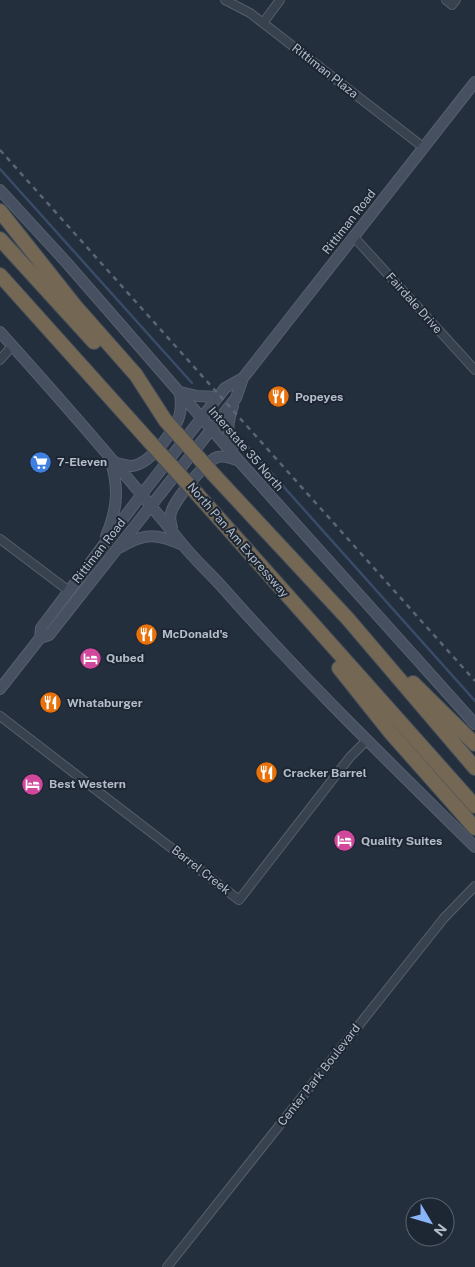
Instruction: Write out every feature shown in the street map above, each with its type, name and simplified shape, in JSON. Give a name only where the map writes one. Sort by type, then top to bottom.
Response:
[{"type":"highway","points":[[0,211],[76,307],[136,375],[165,420]]},
{"type":"highway","name":"North Pan Am Expressway","points":[[0,239],[348,620],[475,768]]},
{"type":"highway","name":"North Pan Am Expressway","points":[[0,275],[475,806]]},
{"type":"highway","points":[[305,617],[329,656],[390,732],[475,828]]},
{"type":"highway","points":[[348,620],[475,744]]},
{"type":"main road","name":"Rittiman Road","points":[[40,638],[49,635],[236,398],[243,378],[423,147],[474,86]]},
{"type":"main road","name":"Interstate 35 North","points":[[0,190],[475,724]]},
{"type":"main road","points":[[0,332],[112,458],[173,530],[183,545],[253,621],[367,740],[475,847]]},
{"type":"main road","name":"Rittiman Road","points":[[0,689],[40,638],[41,628],[142,494],[225,388],[243,378]]},
{"type":"main road","points":[[112,458],[130,466],[142,463],[149,458],[177,422],[181,405],[180,392],[197,396],[218,397]]},
{"type":"main road","points":[[236,398],[228,422],[228,437],[240,462]]},
{"type":"main road","points":[[173,530],[170,520],[174,504],[208,461],[218,456],[226,456],[240,462]]},
{"type":"main road","points":[[100,550],[116,509],[117,498],[112,458]]},
{"type":"main road","points":[[114,551],[132,540],[154,535],[183,545]]},
{"type":"street","name":"Rittiman Plaza","points":[[225,0],[250,13],[423,147]]},
{"type":"street","points":[[263,23],[280,0]]},
{"type":"street","name":"Fairdale Drive","points":[[353,236],[475,370]]},
{"type":"street","points":[[0,360],[12,346]]},
{"type":"street","points":[[0,539],[69,591]]},
{"type":"street","name":"Barrel Creek","points":[[0,716],[239,900],[350,757],[367,740]]},
{"type":"street","name":"Center Park Boulevard","points":[[167,1267],[443,919],[475,886]]},
{"type":"waterway","points":[[0,169],[192,383]]},
{"type":"waterway","points":[[241,439],[475,701]]},
{"type":"railway","points":[[0,150],[475,681]]},
{"type":"place","name":"Popeyes","points":[[279,397]]},
{"type":"place","name":"7-Eleven","points":[[41,462]]},
{"type":"place","name":"McDonald's","points":[[146,634]]},
{"type":"place","name":"Qubed","points":[[90,658]]},
{"type":"place","name":"Whataburger","points":[[51,703]]},
{"type":"place","name":"Cracker Barrel","points":[[267,773]]},
{"type":"place","name":"Best Western","points":[[33,784]]},
{"type":"place","name":"Quality Suites","points":[[345,841]]}]
